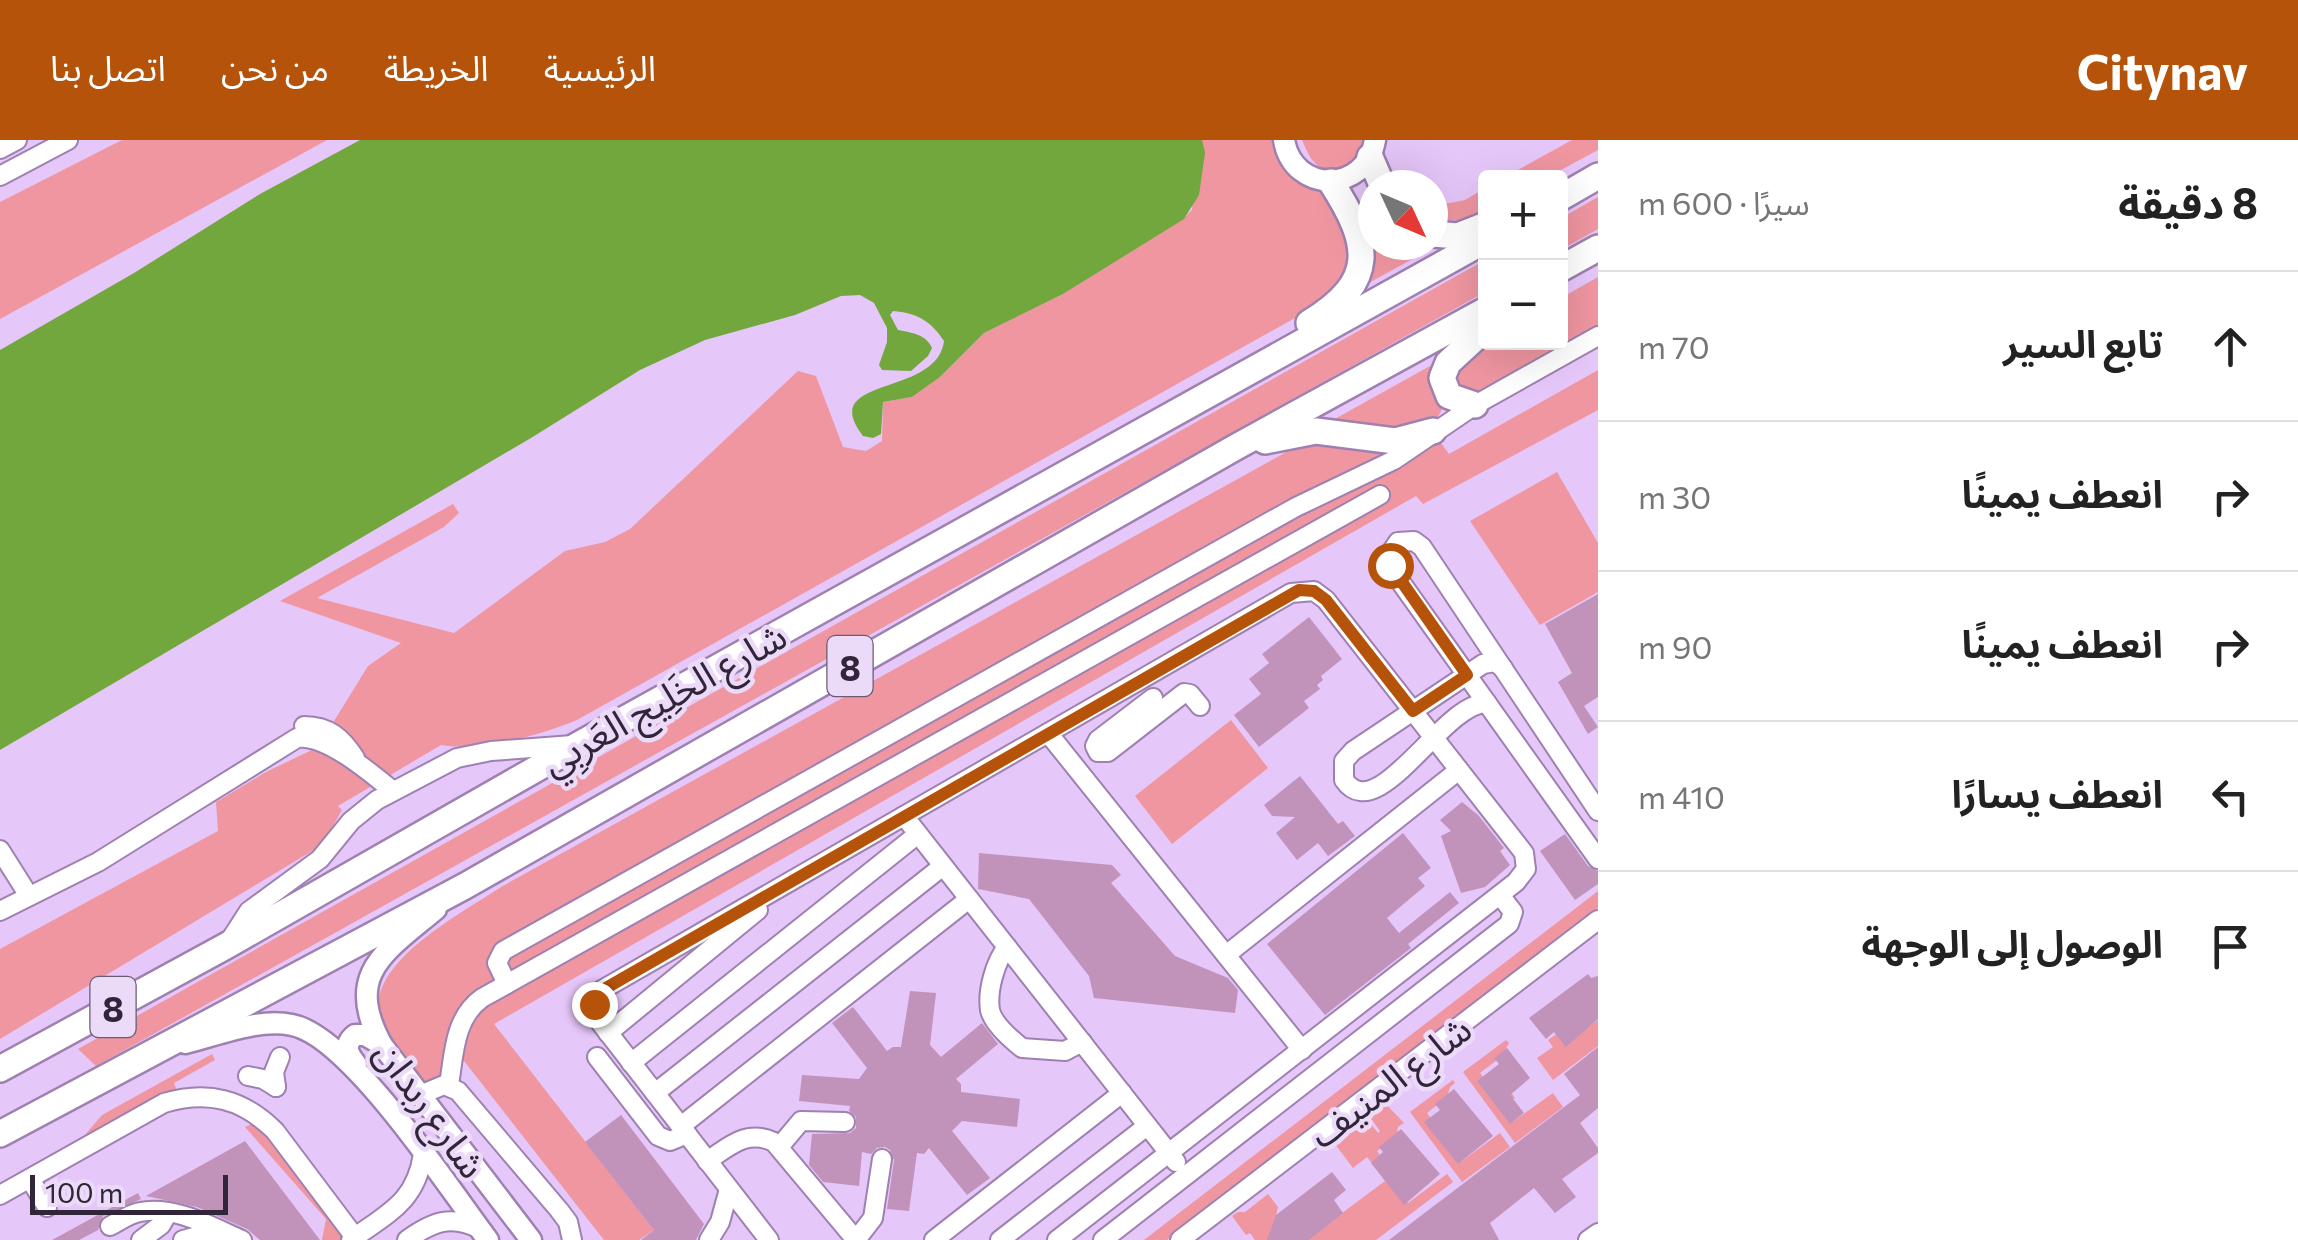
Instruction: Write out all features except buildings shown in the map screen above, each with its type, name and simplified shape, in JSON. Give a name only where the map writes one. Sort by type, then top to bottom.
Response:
[{"type":"highway","points":[[1374,145],[1379,170]]},
{"type":"highway","points":[[1568,182],[1598,167]]},
{"type":"highway","points":[[1568,193],[1598,176]]},
{"type":"highway","points":[[1144,428],[1329,310],[1346,295],[1361,267],[1362,241],[1352,214],[1331,182]]},
{"type":"highway","points":[[1448,235],[1458,236],[1478,228]]},
{"type":"highway","name":"شارع الخَلِيج العَربِي","points":[[0,1069],[1478,244]]},
{"type":"highway","points":[[1568,265],[1598,248]]},
{"type":"highway","name":"شارع الخَلِيج العَربِي","points":[[0,1134],[464,886],[1236,447],[1478,314]]},
{"type":"highway","points":[[1475,405],[1452,398],[1442,378],[1448,363],[1478,335]]},
{"type":"highway","points":[[1236,447],[1316,431],[1378,441],[1433,432]]},
{"type":"main road","points":[[1284,140],[1296,168],[1306,176],[1331,182],[1354,175],[1374,145]]},
{"type":"main road","name":"شارع ربدان","points":[[464,886],[389,950],[370,975],[366,989],[368,1017],[382,1045],[530,1240]]},
{"type":"main road","name":"شارع ربدان","points":[[154,1050],[262,1024],[290,1024],[314,1032],[369,1082],[484,1234]]},
{"type":"main road","points":[[369,1082],[350,1056],[349,1041],[362,1034],[382,1045]]},
{"type":"street","points":[[0,149],[17,140]]},
{"type":"street","points":[[0,176],[68,140]]},
{"type":"street","points":[[507,984],[496,963],[504,951],[1296,507],[1314,501],[1328,489],[1394,460],[1475,405],[1598,336]]},
{"type":"street","points":[[448,1085],[458,1030],[472,1005],[1380,494]]},
{"type":"street","points":[[1314,501],[1327,524]]},
{"type":"street","points":[[1572,824],[1597,809],[1422,547],[1408,539],[1398,542],[1390,550],[1390,565],[1572,824],[1598,859]]},
{"type":"street","points":[[769,1240],[608,1032],[594,1010],[600,992],[1291,593],[1306,590],[1326,600],[1459,770],[1526,860],[1522,876],[1057,1240]]},
{"type":"street","points":[[1487,703],[1471,706],[1378,789],[1363,793],[1347,785],[1342,767],[1348,756],[1486,662],[1495,662],[1503,669]]},
{"type":"street","points":[[1139,681],[1157,704],[1184,693],[1190,694],[1200,706]]},
{"type":"street","points":[[0,900],[93,853],[288,730],[303,726],[326,728],[358,762]]},
{"type":"street","points":[[894,732],[910,758]]},
{"type":"street","points":[[1048,733],[1302,1050]]},
{"type":"street","points":[[0,911],[98,862],[291,741],[316,738],[358,762],[393,792]]},
{"type":"street","points":[[226,946],[249,911],[312,865],[360,813],[393,792],[471,754],[578,744]]},
{"type":"street","points":[[1226,955],[1459,770]]},
{"type":"street","points":[[904,816],[1186,1176]]},
{"type":"street","points":[[632,1063],[918,834]]},
{"type":"street","points":[[0,850],[24,888]]},
{"type":"street","points":[[655,1093],[943,866]]},
{"type":"street","points":[[608,1032],[797,878]]},
{"type":"street","points":[[1103,1240],[1509,924],[1513,912],[1500,895]]},
{"type":"street","points":[[597,1057],[658,1136],[670,1141],[969,899]]},
{"type":"street","name":"شارع المنيف","points":[[1180,1240],[1598,920]]},
{"type":"street","points":[[1007,947],[995,970],[990,1007],[995,1020],[1022,1048],[1065,1052],[1082,1042]]},
{"type":"street","points":[[248,1076],[264,1079],[276,1087],[274,1072],[280,1057]]},
{"type":"street","points":[[420,1095],[448,1085],[458,1091],[559,1210],[568,1222],[572,1240]]},
{"type":"street","points":[[934,1240],[1122,1094]]},
{"type":"street","points":[[0,1196],[164,1103],[196,1096],[220,1098],[243,1106],[276,1131],[354,1239],[404,1202],[418,1181],[423,1154]]},
{"type":"street","points":[[780,1146],[802,1121],[845,1122]]},
{"type":"street","points":[[1000,1240],[1147,1126]]},
{"type":"street","points":[[707,1160],[746,1137],[767,1138],[780,1146],[856,1240],[875,1211],[882,1158]]},
{"type":"street","points":[[30,1179],[47,1207]]},
{"type":"street","points":[[713,1238],[729,1188]]},
{"type":"street","points":[[110,1226],[140,1212],[168,1213],[202,1222],[237,1238]]},
{"type":"street","points":[[141,1240],[168,1213]]},
{"type":"street","points":[[1213,1240],[1215,1213]]},
{"type":"street","points":[[408,1240],[438,1221],[460,1220],[484,1234]]},
{"type":"street","points":[[1588,1240],[1598,1232]]},
{"type":"street","points":[[183,1240],[205,1234],[237,1238]]},
{"type":"shaded area","points":[[122,140],[327,140],[0,319],[0,202]]},
{"type":"shaded area","points":[[360,140],[1202,140],[1205,153],[1199,195],[1184,219],[1063,294],[984,333],[940,377],[912,397],[883,402],[881,434],[873,438],[863,436],[853,417],[855,403],[866,394],[922,371],[937,359],[944,341],[923,319],[902,312],[893,311],[890,315],[898,330],[922,337],[932,348],[911,371],[882,370],[879,365],[887,328],[874,303],[860,295],[841,296],[795,315],[705,340],[640,370],[0,750],[0,350],[260,194]]},
{"type":"shaded area","points":[[1198,140],[1277,140],[1310,187],[1327,194],[1352,227],[1349,281],[1327,300],[577,720],[510,741],[441,745],[338,806],[342,810],[322,845],[0,1039],[0,949],[218,831],[216,802],[318,747],[368,666],[401,643],[280,601],[453,504],[459,513],[444,527],[317,598],[454,633],[565,551],[605,542],[630,529],[798,371],[816,376],[843,447],[866,451],[882,441],[883,402],[912,397],[940,377],[984,333],[1063,294],[1184,218],[1192,210]]},
{"type":"shaded area","points":[[1302,140],[1362,140],[1351,162],[1329,171],[1314,162]]},
{"type":"shaded area","points":[[1572,140],[1598,140],[1598,150],[1561,170],[1518,170]]},
{"type":"shaded area","points":[[1478,192],[1478,216],[1463,221],[1448,220],[1448,203]]},
{"type":"shaded area","points":[[1598,197],[1598,229],[1568,246],[1568,214]]},
{"type":"shaded area","points":[[1365,260],[1411,260],[1367,284]]},
{"type":"shaded area","points":[[1478,264],[1478,296],[96,1066],[78,1049]]},
{"type":"shaded area","points":[[1598,277],[1598,327],[1568,344],[1568,294]]},
{"type":"shaded area","points":[[1480,350],[1557,350],[1476,394],[1461,390],[1456,380],[1461,365]]},
{"type":"shaded area","points":[[1448,356],[1445,398],[1433,422],[1406,432],[1324,425]]},
{"type":"shaded area","points":[[1598,370],[1598,410],[1423,504],[1416,496],[494,1024],[654,1230],[639,1240],[604,1240],[464,1061],[428,1086],[386,1031],[378,1002],[385,982],[418,943],[463,911],[1299,445],[1325,443],[1393,453],[1438,439],[1449,454]]},
{"type":"shaded area","points":[[1557,472],[1598,543],[1598,592],[1540,625],[1470,521]]},
{"type":"shaded area","points":[[1231,720],[1268,768],[1172,844],[1135,796]]},
{"type":"shaded area","points":[[1598,891],[1598,908],[1167,1240],[1144,1240]]},
{"type":"shaded area","points":[[1598,1020],[1598,1046],[1553,1080],[1537,1058],[1553,1047],[1548,1040],[1565,1028],[1573,1038]]},
{"type":"shaded area","points":[[1506,1040],[1509,1043],[1501,1057],[1480,1073],[1495,1093],[1506,1085],[1515,1098],[1504,1107],[1514,1121],[1553,1093],[1563,1107],[1515,1143],[1463,1072]]},
{"type":"shaded area","points":[[212,1054],[215,1060],[174,1083],[178,1094],[78,1143],[102,1115]]},
{"type":"shaded area","points":[[1453,1080],[1447,1097],[1427,1113],[1462,1161],[1500,1133],[1510,1147],[1462,1182],[1410,1112]]},
{"type":"shaded area","points":[[1386,1104],[1404,1123],[1398,1127],[1396,1136],[1377,1151],[1391,1171],[1383,1177],[1367,1157],[1353,1168],[1335,1144],[1367,1119],[1378,1133],[1370,1117]]},
{"type":"shaded area","points":[[256,1122],[348,1235],[343,1240],[322,1240],[326,1219],[245,1127]]},
{"type":"shaded area","points":[[1447,1174],[1453,1182],[1376,1240],[1306,1240],[1389,1178],[1408,1203]]},
{"type":"shaded area","points":[[1268,1194],[1278,1207],[1271,1240],[1255,1240],[1250,1233],[1246,1235],[1232,1216],[1245,1212]]},
{"type":"route","points":[[594,1004],[606,988],[1299,590],[1314,591],[1326,600],[1413,711],[1467,675],[1390,565]]}]
